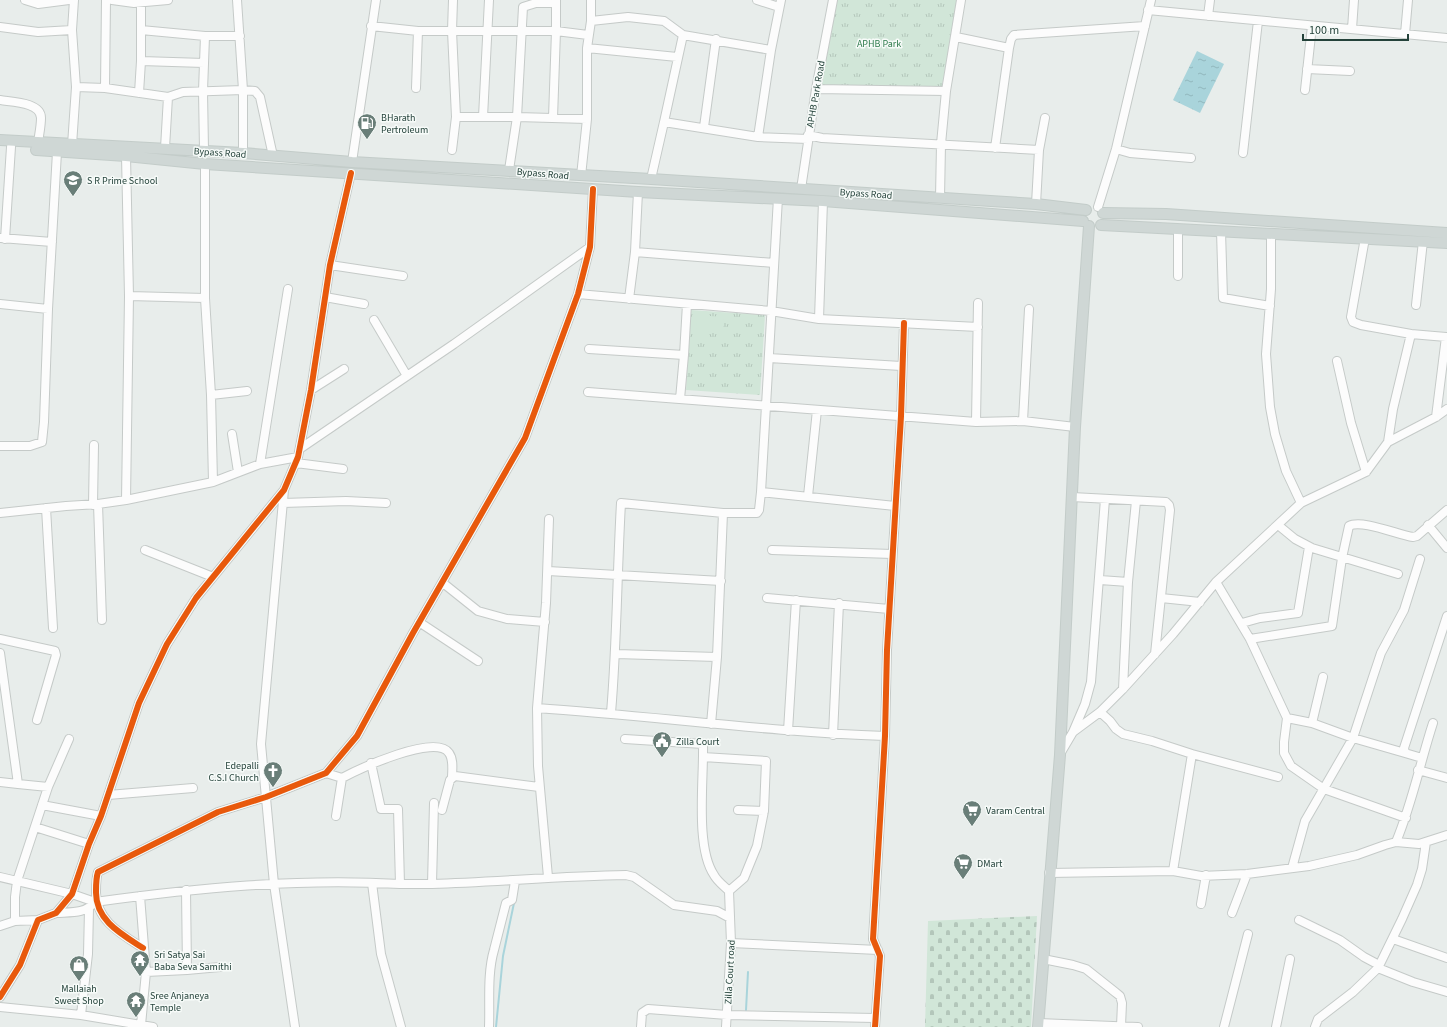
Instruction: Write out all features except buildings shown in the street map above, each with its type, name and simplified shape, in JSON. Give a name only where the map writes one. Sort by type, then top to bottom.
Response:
[{"type":"main road","name":"Bypass Road","points":[[0,140],[72,145],[204,150],[352,162],[509,170],[581,176],[651,179],[1036,204],[1086,210]]},
{"type":"main road","name":"Bypass Road","points":[[0,147],[126,156],[205,164],[638,192],[823,201],[1086,224]]},
{"type":"main road","points":[[1038,1025],[1049,873],[1060,755],[1086,224],[1083,215],[1086,210],[1091,207],[1100,210],[1447,233]]},
{"type":"main road","points":[[1100,210],[1104,219],[1101,225]]},
{"type":"main road","points":[[1086,224],[1095,227],[1101,225],[1447,243]]},
{"type":"street","points":[[25,0],[38,2],[69,0]]},
{"type":"street","points":[[72,145],[76,87],[72,30],[74,0]]},
{"type":"street","points":[[105,88],[106,0]]},
{"type":"street","points":[[112,0],[168,0]]},
{"type":"street","points":[[234,0],[237,0],[240,36],[243,90],[243,153]]},
{"type":"street","points":[[352,162],[376,0]]},
{"type":"street","points":[[452,150],[456,117],[452,31],[453,0]]},
{"type":"street","points":[[483,117],[489,0]]},
{"type":"street","points":[[581,176],[586,119],[587,48],[591,20],[591,0]]},
{"type":"street","points":[[757,0],[780,3],[771,50],[758,136]]},
{"type":"street","name":"APHB Park Road","points":[[801,189],[808,137],[833,0]]},
{"type":"street","points":[[940,198],[941,144],[946,91],[961,0]]},
{"type":"street","points":[[1100,210],[1151,0]]},
{"type":"street","points":[[1208,16],[1210,0]]},
{"type":"street","points":[[1352,29],[1354,0]]},
{"type":"street","points":[[1405,34],[1408,0]]},
{"type":"street","points":[[140,93],[142,30],[141,1]]},
{"type":"street","points":[[509,170],[517,116],[523,7],[536,3],[556,2],[553,118]]},
{"type":"street","points":[[1148,10],[1447,38]]},
{"type":"street","points":[[591,20],[628,17],[664,21],[683,35],[716,39],[771,50]]},
{"type":"street","points":[[1243,153],[1258,21]]},
{"type":"street","points":[[371,26],[418,31],[521,30],[588,35]]},
{"type":"street","points":[[995,148],[1009,48],[1011,39],[1014,35],[1145,26]]},
{"type":"street","points":[[1305,90],[1312,26]]},
{"type":"street","points":[[0,27],[38,32],[72,30]]},
{"type":"street","points":[[142,30],[205,36],[240,36]]},
{"type":"street","points":[[416,88],[418,31]]},
{"type":"street","points":[[651,179],[683,35]]},
{"type":"street","points":[[204,150],[203,91],[205,36]]},
{"type":"street","points":[[956,37],[1009,48]]},
{"type":"street","points":[[704,127],[716,39]]},
{"type":"street","points":[[587,48],[677,57]]},
{"type":"street","points":[[141,61],[204,62]]},
{"type":"street","points":[[1307,68],[1350,71]]},
{"type":"street","points":[[76,87],[105,88],[168,97],[183,92],[255,91],[260,97],[273,156]]},
{"type":"street","points":[[816,90],[946,91]]},
{"type":"street","points":[[165,148],[168,97]]},
{"type":"street","points":[[0,100],[37,108],[41,117],[38,143]]},
{"type":"street","points":[[456,117],[517,116],[586,119]]},
{"type":"street","points":[[1036,204],[1039,150],[1045,118]]},
{"type":"street","points":[[664,122],[758,136],[808,137],[1039,150]]},
{"type":"street","points":[[12,148],[3,238],[52,242]]},
{"type":"street","points":[[1116,149],[1130,153],[1191,158]]},
{"type":"street","points":[[0,446],[30,446],[42,442],[57,152]]},
{"type":"street","points":[[126,156],[129,296],[126,500]]},
{"type":"street","points":[[205,164],[205,298],[211,395],[213,482]]},
{"type":"street","points":[[56,913],[72,894],[89,844],[101,816],[139,703],[166,644],[196,598],[284,490],[297,460],[301,448],[311,390],[330,265],[351,173]]},
{"type":"street","points":[[81,1015],[88,954],[90,909],[95,902],[96,877],[98,872],[218,812],[266,797],[326,773],[357,736],[419,622],[443,583],[525,438],[578,294],[590,247],[594,189]]},
{"type":"street","points":[[629,299],[635,252],[638,192]]},
{"type":"street","points":[[611,713],[616,654],[617,576],[621,503],[723,513],[757,513],[759,510],[778,198]]},
{"type":"street","points":[[819,319],[823,201]]},
{"type":"street","points":[[1178,229],[1178,276]]},
{"type":"street","points":[[1222,231],[1223,298],[1270,306]]},
{"type":"street","points":[[1271,234],[1270,306],[1266,354],[1270,407],[1275,434],[1286,472],[1301,504]]},
{"type":"street","points":[[1365,238],[1351,317],[1354,322],[1361,325],[1411,334],[1446,337],[1436,417]]},
{"type":"street","points":[[1416,305],[1423,241]]},
{"type":"street","points":[[301,448],[407,376],[590,247]]},
{"type":"street","points":[[635,252],[774,263]]},
{"type":"street","points":[[330,265],[403,276]]},
{"type":"street","points":[[260,464],[288,290]]},
{"type":"street","points":[[578,294],[771,311],[819,319],[978,326]]},
{"type":"street","points":[[129,296],[205,298]]},
{"type":"street","points":[[325,297],[364,304]]},
{"type":"street","points":[[976,422],[978,303]]},
{"type":"street","points":[[0,304],[48,309]]},
{"type":"street","points":[[680,399],[687,304]]},
{"type":"street","points":[[1023,421],[1029,309]]},
{"type":"street","points":[[374,320],[407,376]]},
{"type":"street","points":[[875,1027],[880,956],[873,939],[885,736],[889,609],[901,416],[904,323]]},
{"type":"street","points":[[1388,442],[1393,409],[1411,334]]},
{"type":"street","points":[[589,349],[684,355]]},
{"type":"street","points":[[769,358],[902,366]]},
{"type":"street","points":[[1337,361],[1366,472]]},
{"type":"street","points":[[311,390],[344,369]]},
{"type":"street","points":[[211,395],[247,391]]},
{"type":"street","points":[[588,392],[976,422],[1023,421],[1075,427]]},
{"type":"street","points":[[1073,732],[1100,712],[1123,689],[1216,582],[1301,504],[1366,472],[1388,442],[1436,417],[1447,409]]},
{"type":"street","points":[[808,496],[817,410]]},
{"type":"street","points":[[232,434],[238,472]]},
{"type":"street","points":[[94,445],[95,505],[102,620]]},
{"type":"street","points":[[0,513],[95,505],[126,500],[213,482],[260,464],[297,460],[343,469]]},
{"type":"street","points":[[284,490],[261,744],[274,884],[295,1027]]},
{"type":"street","points":[[761,492],[895,506]]},
{"type":"street","points":[[1072,497],[1166,502],[1169,505],[1170,510],[1155,654]]},
{"type":"street","points":[[1060,755],[1073,732],[1090,690],[1100,580],[1105,499]]},
{"type":"street","points":[[283,503],[346,501],[386,503]]},
{"type":"street","points":[[1123,689],[1128,582],[1136,501]]},
{"type":"street","points":[[46,508],[53,628]]},
{"type":"street","points":[[1250,639],[1332,626],[1342,558],[1348,529],[1353,524],[1413,537],[1447,510]]},
{"type":"street","points":[[711,724],[717,657],[723,513]]},
{"type":"street","points":[[548,877],[540,787],[537,708],[545,622],[549,519]]},
{"type":"street","points":[[1278,525],[1295,539],[1309,547],[1398,574]]},
{"type":"street","points":[[1428,525],[1447,548]]},
{"type":"street","points":[[1242,624],[1260,618],[1298,613],[1309,547]]},
{"type":"street","points":[[145,550],[213,577]]},
{"type":"street","points":[[772,550],[892,554]]},
{"type":"street","points":[[1292,868],[1305,821],[1353,738],[1381,654],[1404,610],[1420,559]]},
{"type":"street","points":[[548,571],[721,581]]},
{"type":"street","points":[[1100,580],[1128,582]]},
{"type":"street","points":[[1216,582],[1250,639],[1287,718],[1284,753],[1291,766],[1324,789],[1406,818]]},
{"type":"street","points":[[443,583],[478,610],[507,619],[545,622]]},
{"type":"street","points":[[767,598],[889,609]]},
{"type":"street","points":[[1161,598],[1200,602]]},
{"type":"street","points":[[788,731],[796,600]]},
{"type":"street","points":[[833,735],[839,604]]},
{"type":"street","points":[[1405,753],[1404,748],[1447,616]]},
{"type":"street","points":[[419,622],[478,661]]},
{"type":"street","points":[[0,639],[55,651],[56,655],[37,720]]},
{"type":"street","points":[[0,653],[0,664],[18,784]]},
{"type":"street","points":[[616,654],[717,657]]},
{"type":"street","points":[[1312,723],[1323,677]]},
{"type":"street","points":[[537,708],[611,713],[833,735],[885,736]]},
{"type":"street","points":[[1100,712],[1116,729],[1123,734],[1278,777]]},
{"type":"street","points":[[1287,718],[1312,723],[1353,738],[1422,758]]},
{"type":"street","points":[[1396,842],[1406,818],[1418,770],[1433,723]]},
{"type":"street","points":[[15,921],[18,882],[48,787],[69,739]]},
{"type":"street","points":[[625,739],[703,744],[703,756],[703,811],[705,852],[714,876],[729,891],[744,878],[757,846],[764,811],[766,761],[703,756]]},
{"type":"street","points":[[326,773],[342,778],[371,763],[424,747],[441,746],[449,752],[452,763],[452,778],[450,780],[442,810]]},
{"type":"street","points":[[1173,871],[1192,754]]},
{"type":"street","points":[[371,763],[381,809],[398,809],[400,884]]},
{"type":"street","points":[[1418,770],[1447,778]]},
{"type":"street","points":[[452,778],[456,776],[540,787]]},
{"type":"street","points":[[336,816],[342,778]]},
{"type":"street","points":[[0,782],[48,787]]},
{"type":"street","points":[[108,795],[193,788]]},
{"type":"street","points":[[432,884],[434,803]]},
{"type":"street","points":[[42,805],[101,816]]},
{"type":"street","points":[[738,810],[764,811]]},
{"type":"street","points":[[35,827],[89,844]]},
{"type":"street","points":[[1049,873],[1173,871],[1206,876],[1247,874],[1309,866],[1356,856],[1372,848],[1396,842],[1419,844],[1447,835]]},
{"type":"street","points":[[1315,1027],[1318,1019],[1353,992],[1378,967],[1393,939],[1418,880],[1422,869],[1426,842]]},
{"type":"street","points":[[1232,913],[1247,874]]},
{"type":"street","points":[[0,877],[72,894],[95,902],[186,890],[274,884],[372,882],[432,884],[515,881],[548,877],[630,876],[674,905],[717,911],[730,918]]},
{"type":"street","points":[[1201,904],[1206,876]]},
{"type":"street","points":[[489,1027],[490,984],[493,951],[499,935],[506,903],[512,900],[515,881]]},
{"type":"street","points":[[372,882],[381,954],[402,1027]]},
{"type":"street","points":[[186,890],[187,970]]},
{"type":"street","name":"Zilla Court road","points":[[726,1027],[731,943],[729,891]]},
{"type":"street","points":[[140,896],[146,972],[141,1025]]},
{"type":"street","points":[[95,902],[108,923],[143,948]]},
{"type":"street","points":[[0,926],[15,921],[38,920],[56,913],[79,912],[90,909]]},
{"type":"street","points":[[0,997],[20,965],[38,920]]},
{"type":"street","points":[[1299,920],[1345,943],[1378,967],[1413,982],[1447,992]]},
{"type":"street","points":[[1224,1027],[1248,934]]},
{"type":"street","points":[[1393,939],[1447,958]]},
{"type":"street","points":[[731,943],[878,950]]},
{"type":"street","points":[[1043,959],[1086,969],[1120,996],[1122,1003],[1121,1026]]},
{"type":"street","points":[[1276,1027],[1290,959]]},
{"type":"street","points":[[146,972],[220,967]]},
{"type":"street","points":[[0,1007],[81,1015],[115,1024],[153,1027]]},
{"type":"street","points":[[641,1027],[642,1013],[648,1009],[727,1015],[875,1018]]},
{"type":"street","points":[[1038,1025],[1138,1027]]},
{"type":"green space","name":"APHB Park","points":[[837,0],[957,0],[942,87],[821,85]]},
{"type":"green space","points":[[691,310],[765,315],[760,395],[686,390]]},
{"type":"green space","points":[[697,315],[724,317],[723,332],[696,331]]},
{"type":"green space","points":[[1037,916],[1031,1027],[925,1027],[928,921]]},
{"type":"water","points":[[1197,51],[1224,64],[1200,113],[1173,100]]},
{"type":"waterway","points":[[496,1027],[503,956],[514,903]]},
{"type":"waterway","points":[[746,1010],[748,972]]},
{"type":"cycle path","points":[[0,997],[20,965],[38,920],[56,913],[72,894],[89,844],[101,816],[139,703],[167,644],[196,598],[284,490],[298,457],[311,390],[330,265],[351,173]]},
{"type":"cycle path","points":[[143,948],[111,925],[100,910],[96,891],[96,879],[98,872],[218,812],[266,797],[326,773],[357,736],[413,633],[525,438],[578,294],[590,247],[593,189]]},
{"type":"cycle path","points":[[875,1027],[880,956],[873,939],[885,736],[887,650],[901,416],[904,323]]},
{"type":"place","name":"BHarath Pertroleum","points":[[367,140]]},
{"type":"place","name":"S R Prime School","points":[[73,197]]},
{"type":"place","name":"Zilla Court","points":[[662,758]]},
{"type":"place","name":"Edepalli C.S.I Church","points":[[273,788]]},
{"type":"place","name":"Varam Central","points":[[972,827]]},
{"type":"place","name":"DMart","points":[[963,880]]},
{"type":"place","name":"Sri Satya Sai Baba Seva Samithi","points":[[140,977]]},
{"type":"place","name":"Mallaiah Sweet Shop","points":[[79,982]]},
{"type":"place","name":"Sree Anjaneya Temple","points":[[136,1018]]}]
